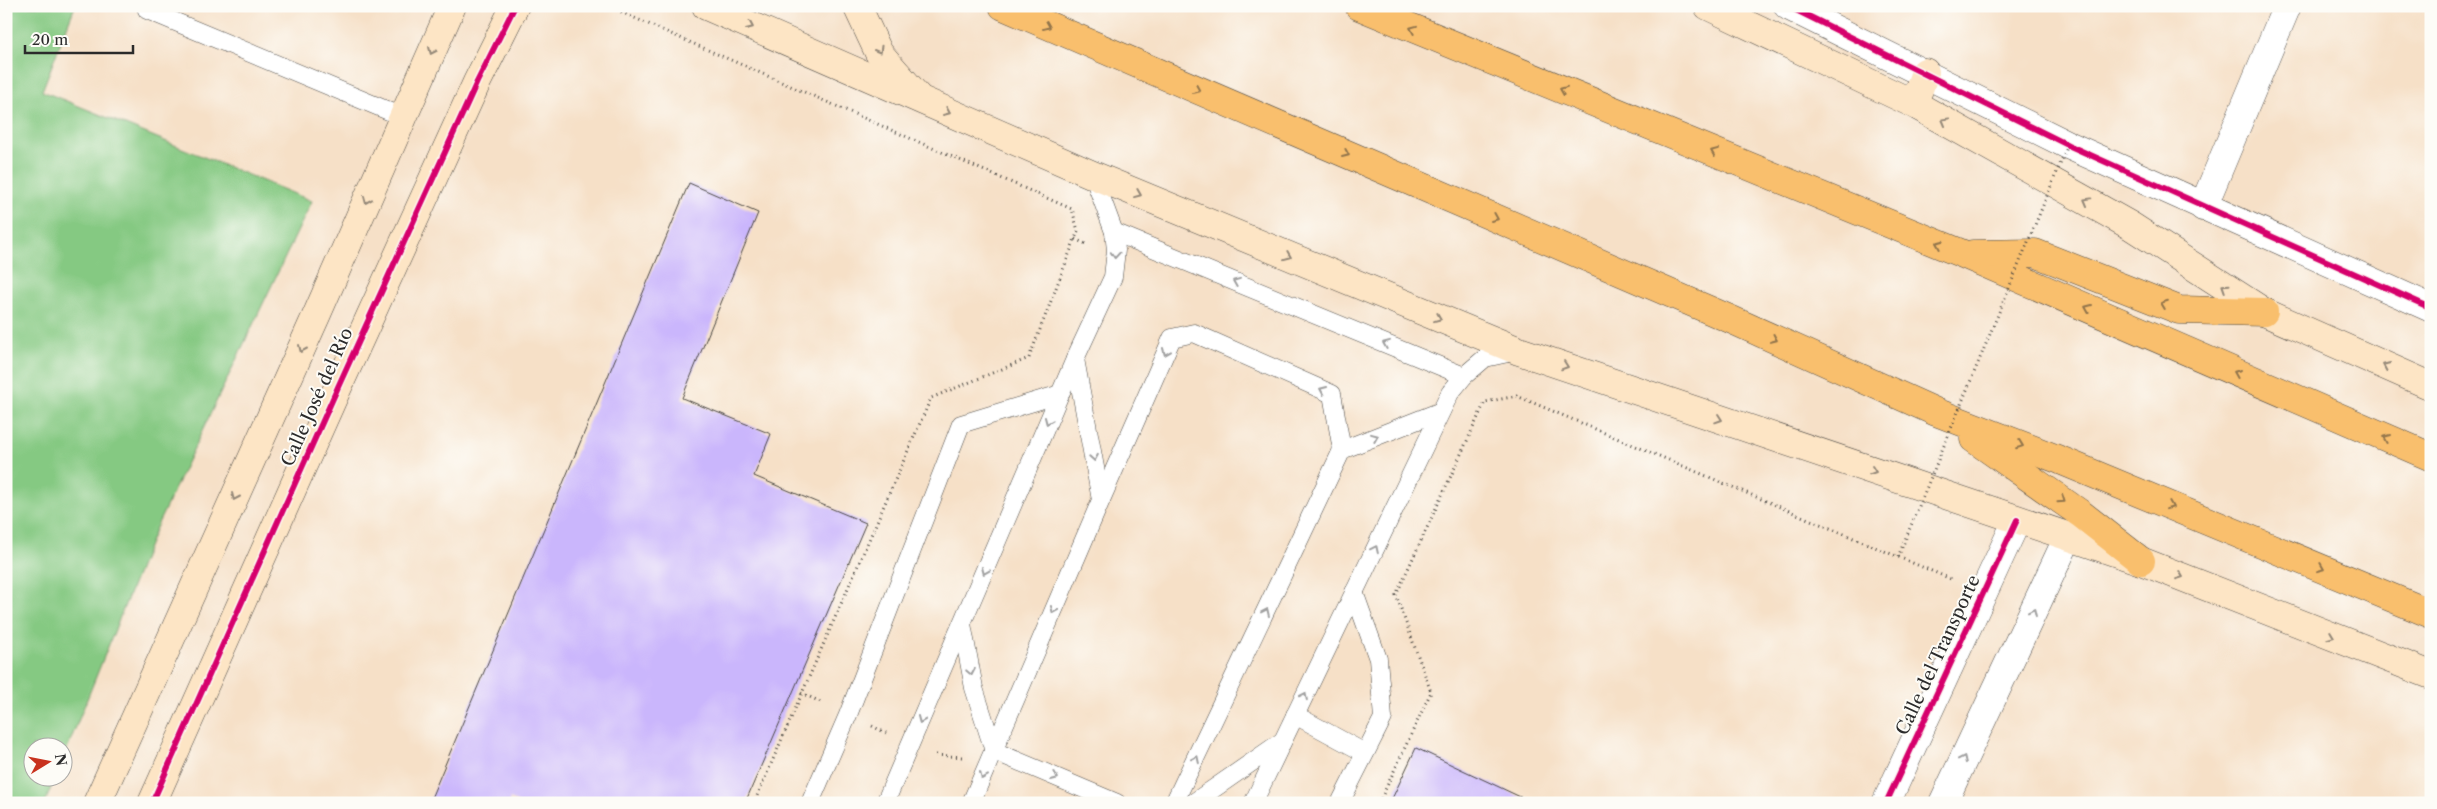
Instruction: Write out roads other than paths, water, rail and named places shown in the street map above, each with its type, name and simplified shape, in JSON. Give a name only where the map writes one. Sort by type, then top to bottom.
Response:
[{"type":"highway","points":[[1003,6],[1730,319],[1936,412],[2060,460],[2431,614]]},
{"type":"highway","points":[[1358,6],[1963,254],[2431,457]]},
{"type":"highway","points":[[1963,254],[2035,253],[2180,310],[2264,312]]},
{"type":"highway","points":[[1936,412],[2081,514],[2140,561]]},
{"type":"main road","points":[[97,803],[318,314],[452,6]]},
{"type":"main road","name":"Calle José del Río","points":[[152,803],[358,342],[477,82],[515,6]]},
{"type":"main road","points":[[706,6],[1093,175],[1519,351],[2140,561],[2431,675]]},
{"type":"main road","points":[[857,6],[880,53],[921,101]]},
{"type":"main road","points":[[1708,6],[1914,104],[2131,226],[2264,312],[2431,386]]},
{"type":"main road","points":[[1914,104],[1925,72]]},
{"type":"street","points":[[1788,6],[1925,72],[2068,145],[2431,308]]},
{"type":"street","points":[[2203,207],[2287,6]]},
{"type":"street","name":"Calle del Transporte","points":[[1886,803],[2017,520]]},
{"type":"street","points":[[1943,803],[2068,537]]},
{"type":"lane","points":[[149,6],[147,10],[403,117]]},
{"type":"lane","points":[[885,803],[1075,359],[1113,277],[1116,250],[1114,232],[1093,175]]},
{"type":"lane","points":[[1114,232],[1464,376]]},
{"type":"lane","points":[[971,803],[1172,338],[1194,333],[1332,394],[1342,450],[1174,803]]},
{"type":"lane","points":[[1253,803],[1450,393],[1464,376],[1485,358],[1519,351]]},
{"type":"lane","points":[[1075,359],[1102,500]]},
{"type":"lane","points":[[810,803],[848,715],[961,424],[1060,394]]},
{"type":"lane","points":[[1342,450],[1441,411]]},
{"type":"lane","points":[[1340,803],[1383,718],[1382,686],[1378,659],[1354,592]]},
{"type":"lane","points":[[962,624],[974,688],[994,751],[1117,803]]},
{"type":"lane","points":[[1295,715],[1365,753]]},
{"type":"lane","points":[[1193,803],[1282,741]]}]
